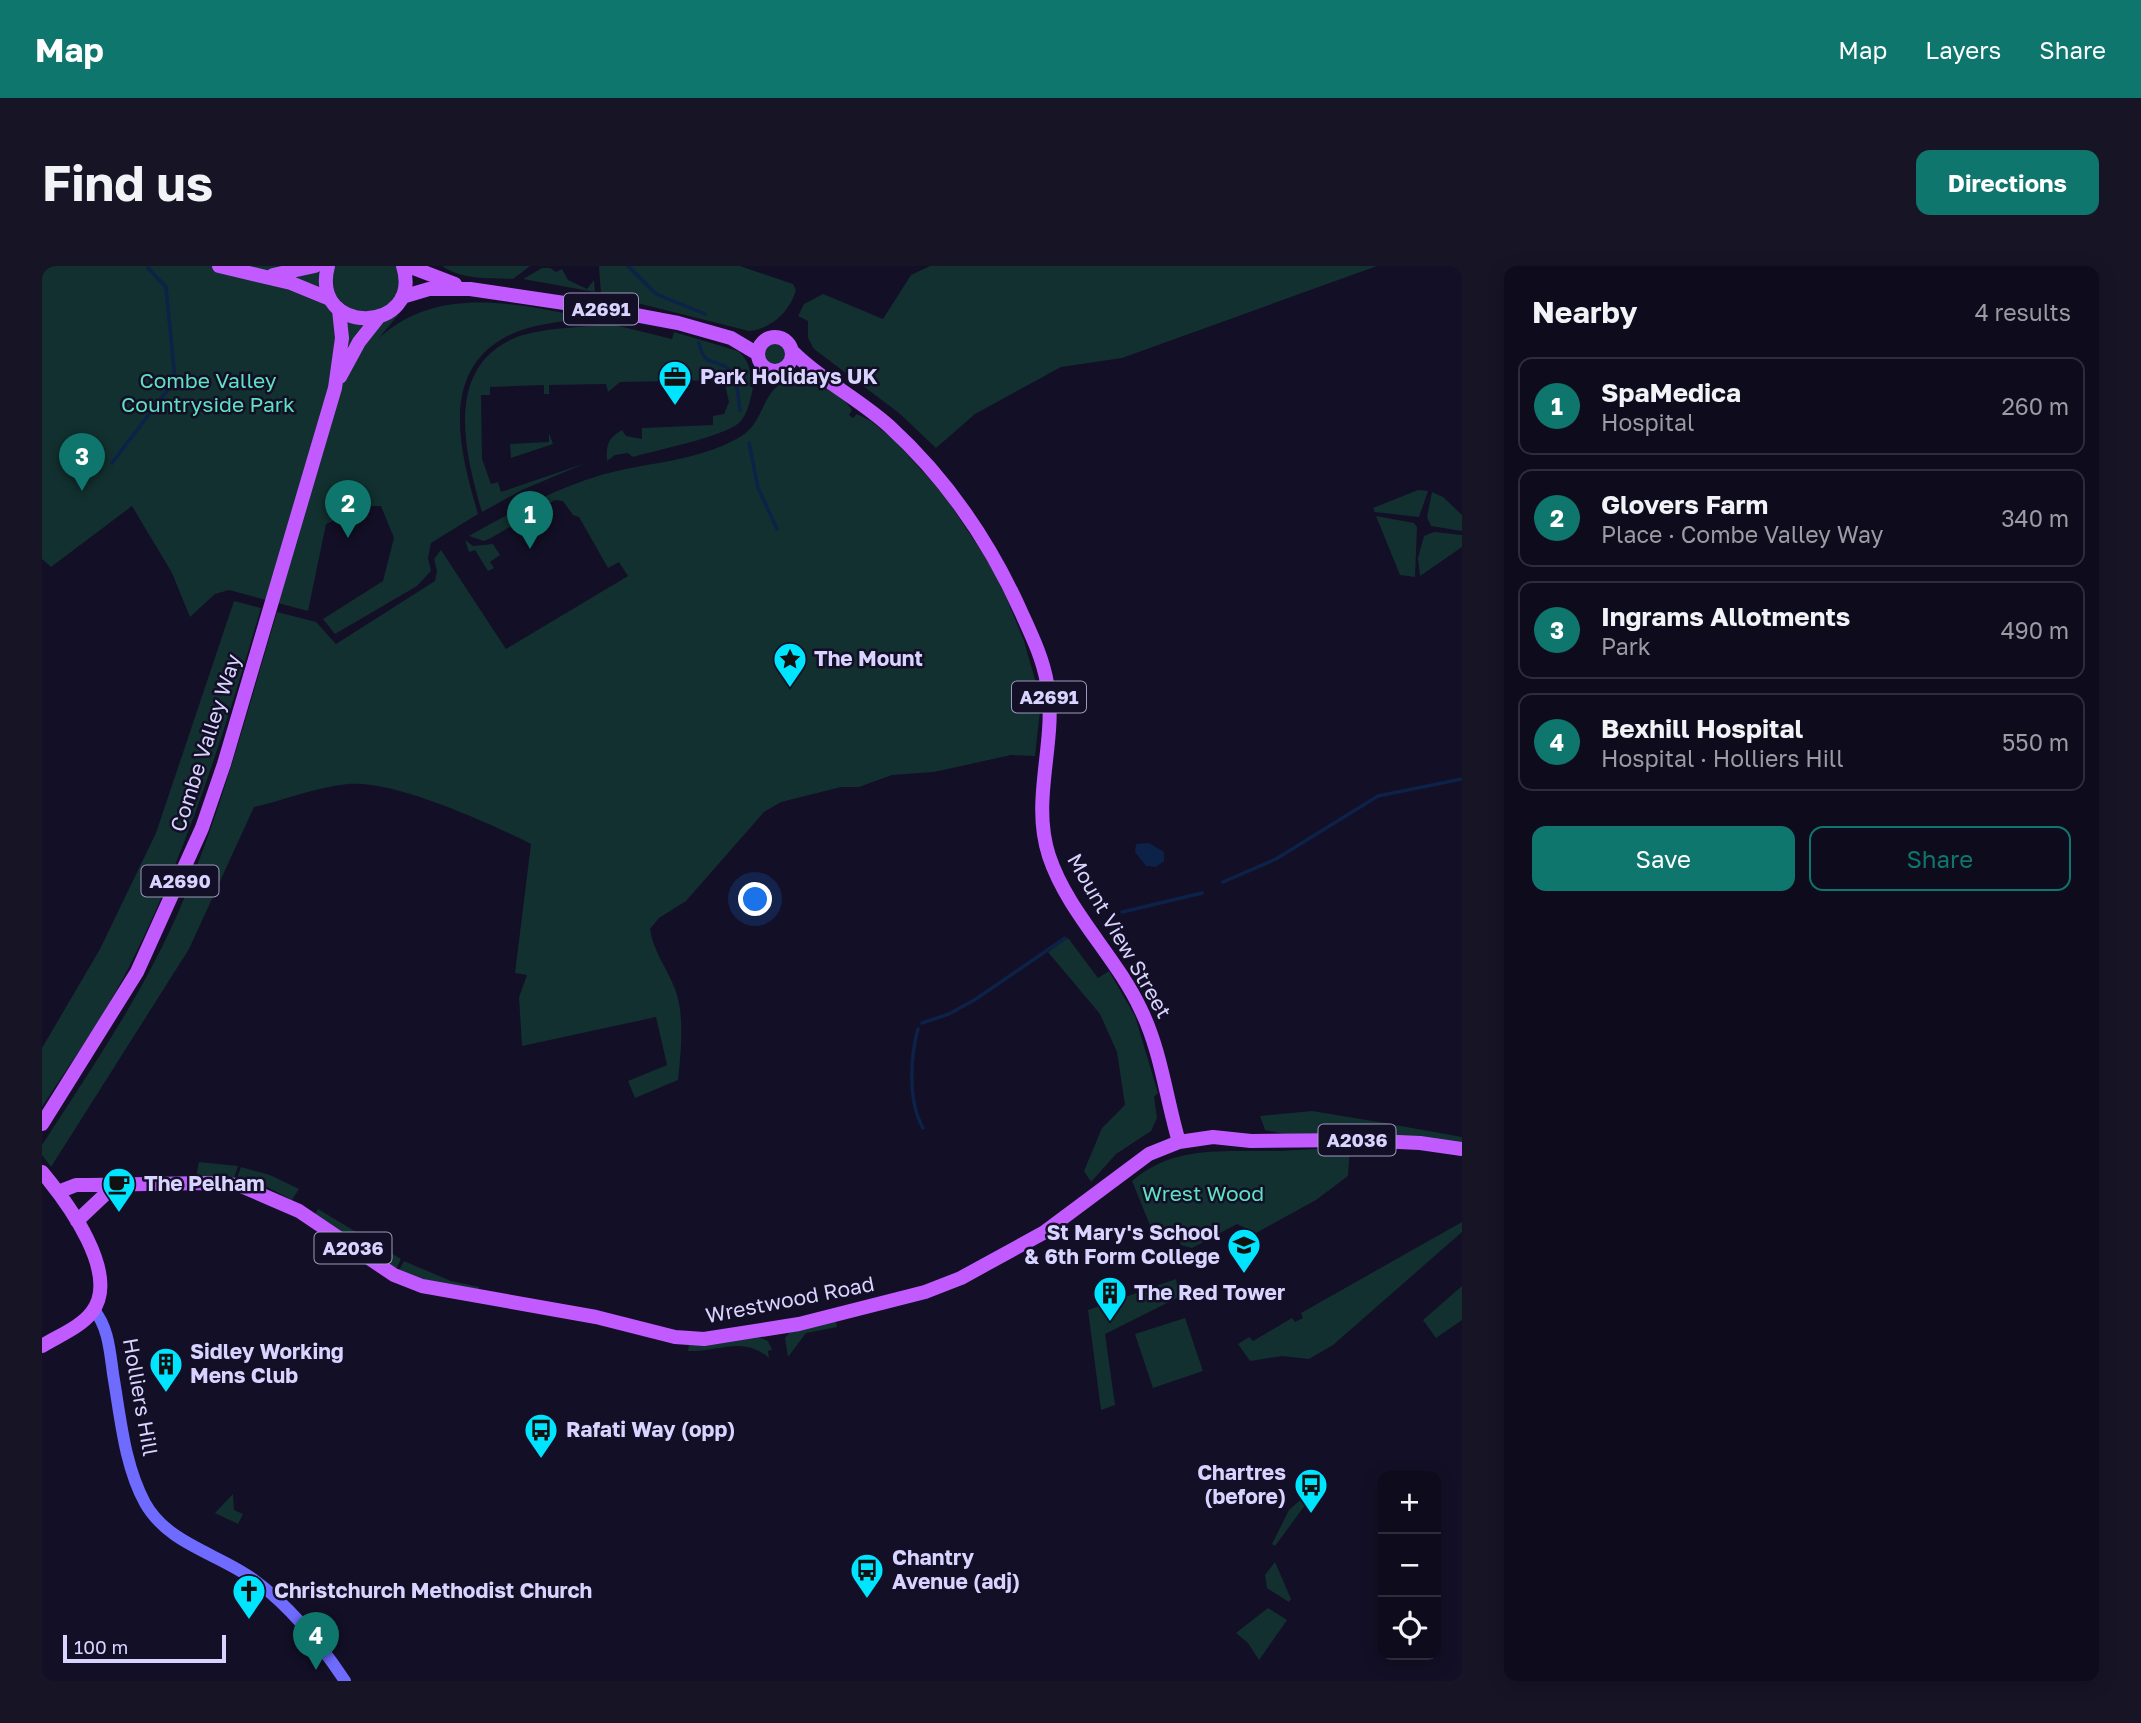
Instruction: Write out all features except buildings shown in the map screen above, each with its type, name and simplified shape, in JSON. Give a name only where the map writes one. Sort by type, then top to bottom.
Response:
[{"type":"main road","points":[[219,266],[310,289],[358,319],[378,318]]},
{"type":"main road","points":[[264,277],[316,266]]},
{"type":"main road","name":"Combe Valley Way","points":[[42,1124],[137,972],[202,828],[225,764],[335,388],[342,338],[335,304],[326,279],[328,266]]},
{"type":"main road","points":[[402,297],[406,284],[405,266]]},
{"type":"main road","name":"A2691","points":[[405,266],[470,289]]},
{"type":"main road","name":"A2691","points":[[402,297],[429,289],[470,289],[612,310],[678,323],[731,338],[766,340]]},
{"type":"main road","name":"Combe Valley Way","points":[[335,388],[359,342],[378,318],[392,310],[402,297]]},
{"type":"main road","points":[[780,337],[789,343],[793,352],[786,367],[776,371],[766,369],[758,355],[766,340],[780,337]]},
{"type":"main road","name":"A2691","points":[[731,338],[758,355]]},
{"type":"main road","name":"Mount View Street","points":[[793,352],[815,374],[849,394],[919,456],[979,530],[1004,573],[1034,639],[1048,684],[1048,729],[1041,796],[1049,855],[1068,894],[1140,1008],[1152,1034],[1179,1142]]},
{"type":"main road","name":"Mount View Street","points":[[786,367],[815,374]]},
{"type":"main road","name":"Wrestwood Road","points":[[58,1192],[75,1185],[239,1185],[264,1193],[299,1211],[394,1275],[422,1286],[447,1293],[540,1306],[674,1337],[704,1339],[799,1324],[925,1292],[961,1278],[1043,1233],[1149,1154],[1179,1142],[1213,1137],[1251,1141],[1355,1140],[1420,1143],[1462,1149]]},
{"type":"main road","points":[[42,1172],[77,1221],[99,1274],[101,1288],[94,1310],[80,1323],[42,1346]]},
{"type":"main road","points":[[77,1221],[114,1186]]},
{"type":"main road","name":"Holliers Hill","points":[[94,1310],[106,1333],[129,1460],[146,1504],[173,1535],[253,1578],[287,1609],[328,1655],[345,1681]]},
{"type":"green space","name":"Combe Valley Countryside Park","points":[[42,266],[413,266],[408,303],[379,338],[402,321],[427,310],[453,304],[507,304],[588,318],[519,331],[493,345],[475,364],[465,386],[460,410],[465,462],[478,514],[431,543],[428,558],[431,571],[417,586],[335,634],[323,619],[383,581],[394,538],[381,506],[367,506],[326,524],[308,611],[229,590],[215,594],[190,617],[172,573],[132,506],[51,567],[42,559]]},
{"type":"green space","points":[[442,266],[530,266],[513,279],[467,276]]},
{"type":"green space","points":[[599,266],[740,266],[793,284],[796,290],[779,318],[765,327],[749,331],[601,294]]},
{"type":"green space","points":[[930,266],[1377,266],[1122,358],[1061,367],[975,414],[936,448],[899,413],[814,349],[808,338],[808,321],[798,316],[804,304],[823,294],[883,319],[911,275]]},
{"type":"green space","points":[[542,268],[550,268],[556,272],[562,269],[568,280],[587,289],[594,280],[595,292],[523,279]]},
{"type":"green space","points":[[599,321],[672,339],[674,332],[738,351],[747,363],[750,386],[753,388],[745,415],[731,428],[704,438],[633,457],[628,453],[615,455],[607,461],[609,442],[622,430],[626,436],[642,439],[642,428],[713,425],[713,416],[724,414],[729,402],[724,380],[620,382],[608,392],[606,384],[549,385],[549,394],[544,394],[544,385],[490,387],[490,395],[481,395],[482,459],[491,484],[498,482],[501,492],[586,463],[522,490],[482,512],[469,463],[465,411],[470,387],[480,365],[497,348],[523,335],[598,325]]},
{"type":"green space","points":[[775,342],[783,346],[787,354],[783,362],[775,366],[767,362],[763,354],[767,346]]},
{"type":"green space","points":[[795,379],[834,392],[852,410],[849,415],[853,418],[857,414],[871,421],[896,442],[944,495],[997,575],[1024,641],[1041,701],[1035,756],[1011,755],[934,772],[892,775],[859,787],[841,787],[781,802],[764,812],[686,901],[659,918],[650,929],[654,945],[678,999],[681,1022],[680,1058],[678,1080],[635,1098],[628,1081],[667,1065],[656,1017],[522,1046],[519,997],[527,975],[515,973],[531,844],[441,805],[391,789],[368,785],[348,784],[324,788],[254,807],[189,949],[51,1167],[42,1155],[42,1145],[136,996],[183,901],[222,794],[277,612],[316,622],[336,644],[435,581],[437,571],[434,559],[441,550],[506,649],[628,576],[619,562],[608,568],[579,517],[573,515],[563,501],[555,500],[484,541],[469,536],[562,489],[613,472],[687,457],[723,446],[749,430],[775,388]]},
{"type":"green space","points":[[549,433],[553,444],[511,458],[510,444],[549,442]]},
{"type":"green space","points":[[1418,490],[1428,491],[1419,517],[1375,512],[1373,508]]},
{"type":"green space","points":[[1432,492],[1443,497],[1462,515],[1462,531],[1431,526],[1427,517]]},
{"type":"green space","points":[[1376,516],[1414,523],[1417,527],[1415,577],[1400,575]]},
{"type":"green space","points":[[1434,532],[1462,535],[1462,547],[1420,576],[1418,558],[1424,536]]},
{"type":"green space","points":[[465,540],[473,546],[493,544],[500,555],[490,562],[494,568],[488,571],[475,550],[469,552]]},
{"type":"green space","points":[[234,601],[261,608],[219,745],[187,835],[129,967],[42,1107],[42,1048],[100,949],[156,833]]},
{"type":"green space","points":[[1068,938],[1098,978],[1109,971],[1135,1016],[1158,1093],[1154,1097],[1157,1118],[1151,1131],[1116,1154],[1091,1182],[1084,1171],[1102,1128],[1125,1105],[1117,1052],[1100,1014],[1048,952]]},
{"type":"green space","points":[[1312,1111],[1391,1124],[1383,1130],[1383,1134],[1289,1135],[1265,1130],[1260,1116]]},
{"type":"green space","points":[[1395,1125],[1462,1137],[1462,1144],[1389,1135],[1388,1130]]},
{"type":"green space","name":"Wrest Wood","points":[[1350,1146],[1348,1176],[1316,1200],[1256,1233],[1237,1224],[1192,1248],[1181,1245],[1175,1228],[1154,1235],[1132,1181],[1148,1169],[1183,1156],[1221,1151],[1280,1151]]},
{"type":"green space","points":[[199,1162],[238,1166],[234,1178],[196,1177]]},
{"type":"green space","points":[[241,1167],[270,1175],[299,1189],[292,1200],[267,1187],[237,1178]]},
{"type":"green space","points":[[318,1209],[401,1259],[396,1269],[315,1214]]},
{"type":"green space","points":[[1462,1222],[1462,1232],[1333,1345],[1309,1359],[1282,1356],[1250,1361],[1238,1344],[1249,1337],[1253,1341],[1292,1318],[1295,1322],[1303,1318],[1301,1313]]},
{"type":"green space","points":[[404,1261],[451,1281],[479,1287],[478,1292],[445,1287],[399,1270]]},
{"type":"green space","points":[[1176,1279],[1179,1297],[1105,1334],[1115,1405],[1101,1410],[1088,1310]]},
{"type":"green space","points":[[1462,1286],[1462,1320],[1436,1338],[1423,1320]]},
{"type":"green space","points":[[1185,1318],[1203,1371],[1153,1388],[1135,1334]]},
{"type":"green space","points":[[836,1321],[837,1327],[806,1333],[788,1357],[785,1338],[791,1331]]},
{"type":"green space","points":[[759,1337],[768,1341],[772,1350],[768,1351],[769,1358],[759,1351],[740,1346],[688,1351],[689,1344]]},
{"type":"green space","points":[[1315,1487],[1317,1489],[1275,1546],[1272,1544],[1289,1510]]},
{"type":"green space","points":[[233,1494],[234,1510],[243,1514],[238,1524],[215,1513]]},
{"type":"green space","points":[[1275,1562],[1291,1599],[1289,1602],[1267,1588],[1265,1575]]},
{"type":"green space","points":[[1268,1608],[1287,1620],[1259,1660],[1248,1643],[1236,1633]]},
{"type":"water","points":[[1149,843],[1164,852],[1164,861],[1156,867],[1146,866],[1135,852],[1136,844]]},
{"type":"waterway","points":[[628,266],[656,294],[705,314]]},
{"type":"waterway","points":[[112,463],[175,380],[166,287],[148,268]]},
{"type":"waterway","points":[[699,343],[708,360],[725,367],[733,375],[740,410]]},
{"type":"waterway","points":[[749,443],[758,488],[777,529]]},
{"type":"waterway","points":[[1223,882],[1276,859],[1378,796],[1462,779]]},
{"type":"waterway","points":[[1122,912],[1202,893]]},
{"type":"waterway","points":[[922,1023],[949,1014],[976,999],[1065,938]]},
{"type":"waterway","points":[[918,1029],[913,1053],[912,1079],[915,1105],[923,1128]]},
{"type":"place","name":"Park Holidays UK","points":[[675,407]]},
{"type":"place","name":"Ingrams Allotments","points":[[82,491]]},
{"type":"place","name":"Glovers Farm","points":[[348,538]]},
{"type":"place","name":"SpaMedica","points":[[530,549]]},
{"type":"place","name":"The Mount","points":[[790,689]]},
{"type":"place","name":"The Pelham","points":[[119,1214]]},
{"type":"place","name":"St Mary's School & 6th Form College","points":[[1244,1275]]},
{"type":"place","name":"The Red Tower","points":[[1110,1323]]},
{"type":"place","name":"Sidley Working Mens Club","points":[[166,1394]]},
{"type":"place","name":"Rafati Way (opp)","points":[[541,1460]]},
{"type":"place","name":"Chartres (before)","points":[[1311,1515]]},
{"type":"place","name":"Chantry Avenue (adj)","points":[[867,1600]]},
{"type":"place","name":"Christchurch Methodist Church","points":[[249,1621]]},
{"type":"place","name":"Bexhill Hospital","points":[[316,1670]]}]
